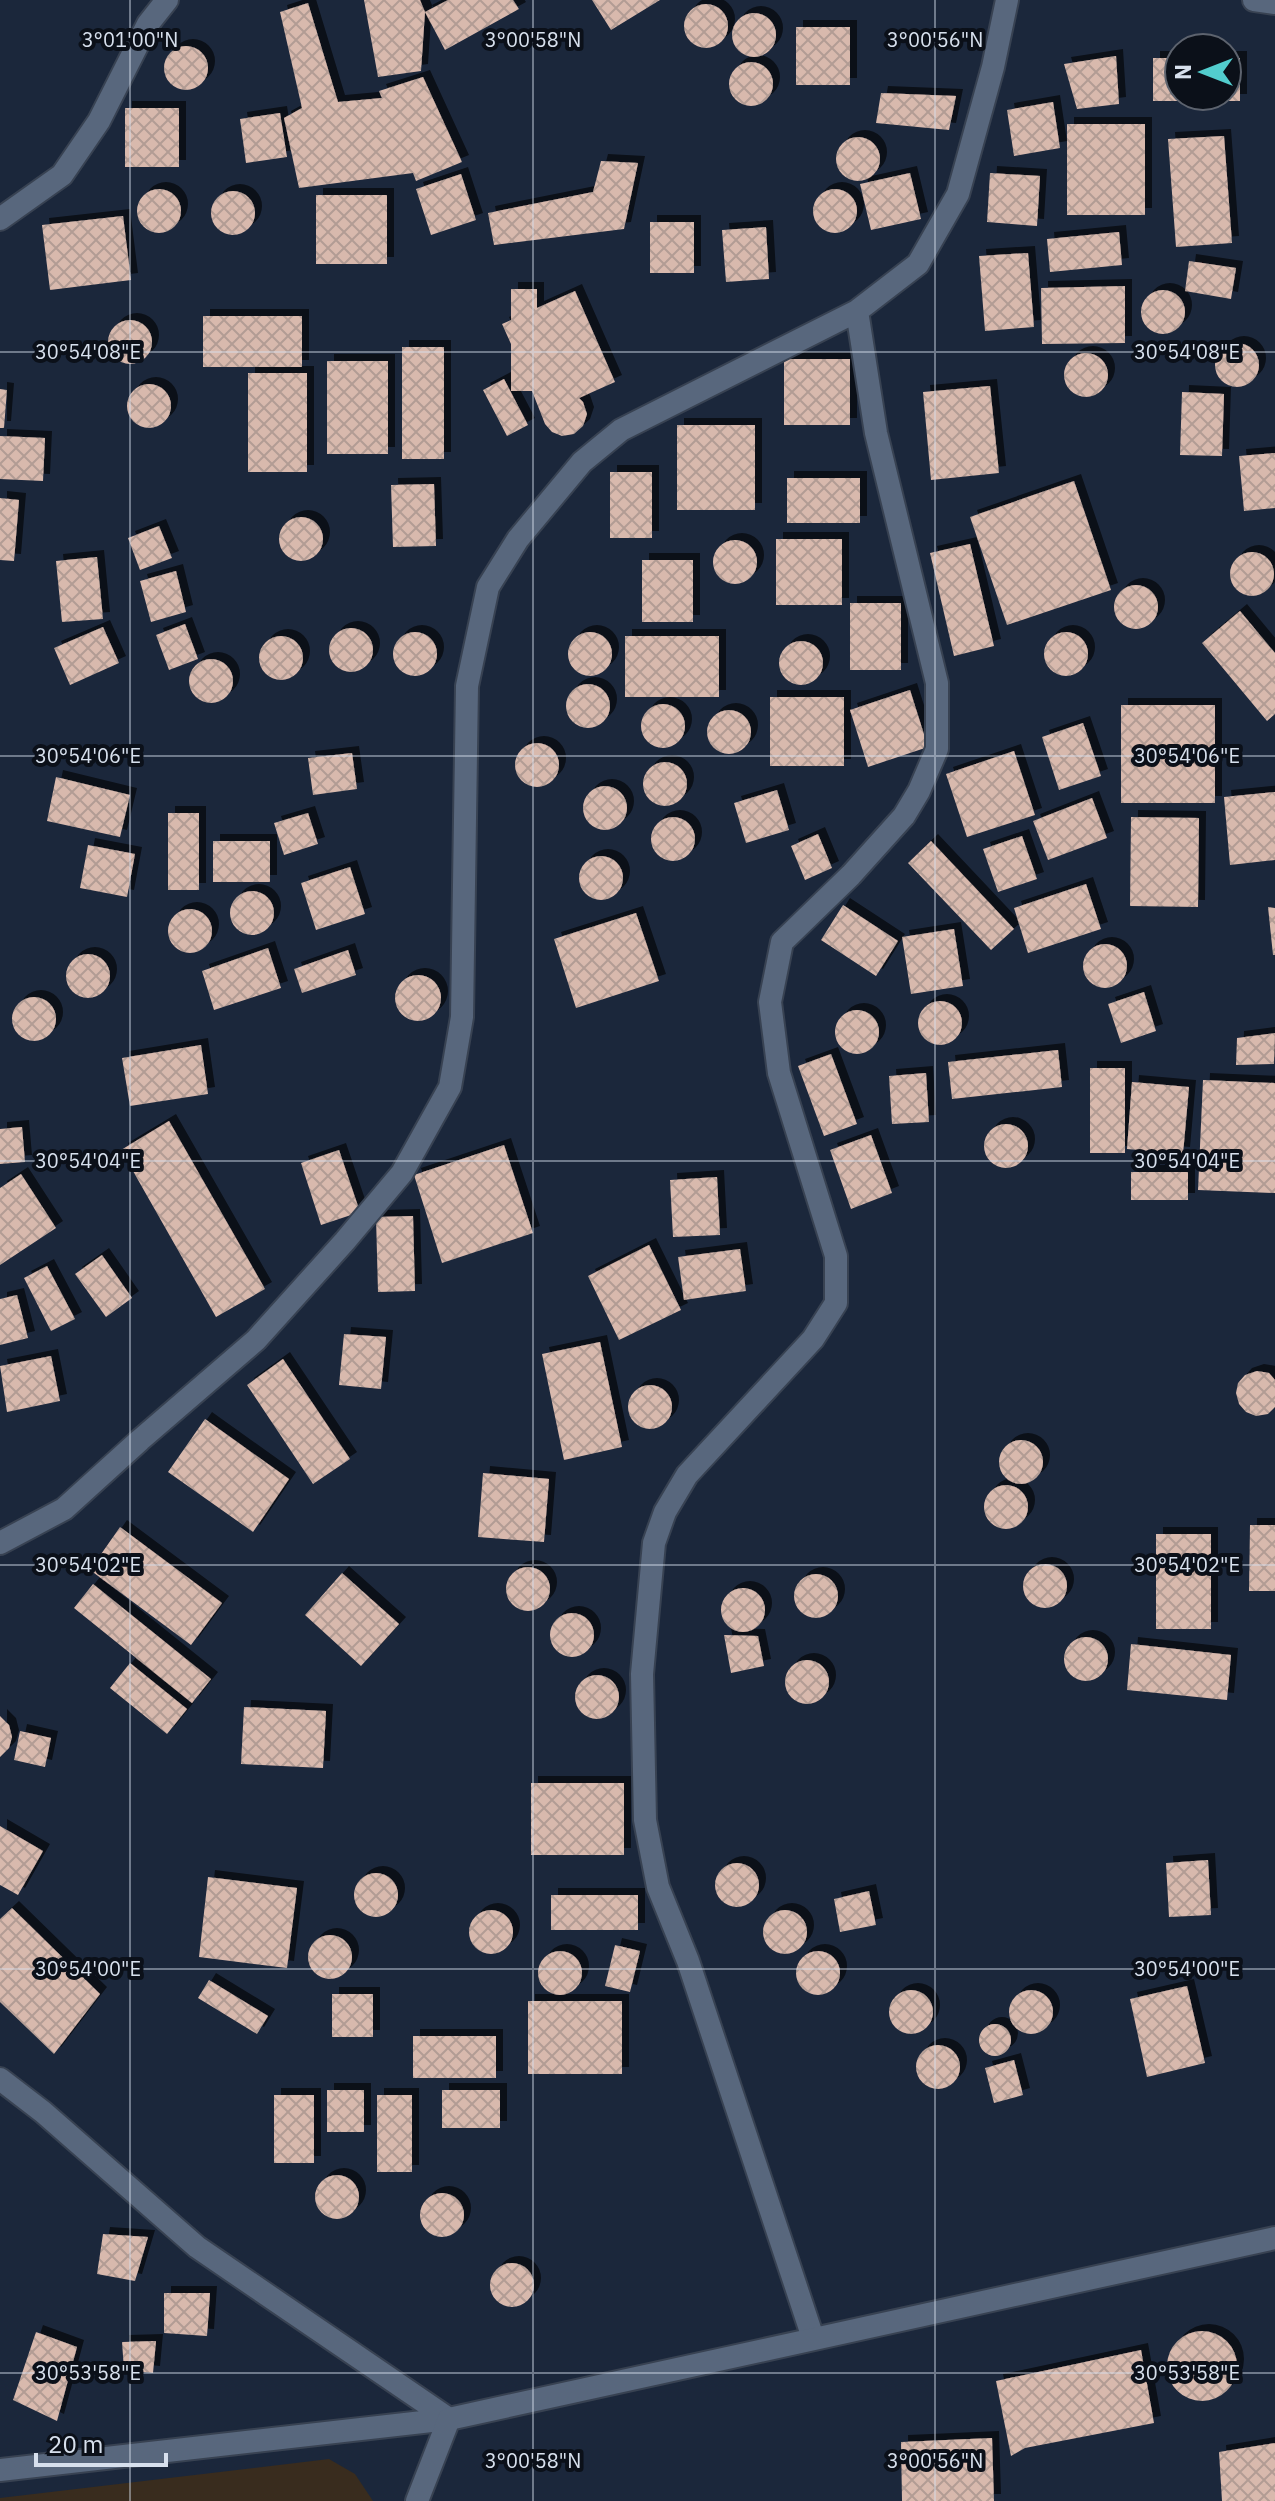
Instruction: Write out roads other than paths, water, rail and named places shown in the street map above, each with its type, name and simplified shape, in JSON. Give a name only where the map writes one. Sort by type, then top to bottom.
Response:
[{"type":"street","points":[[0,219],[62,175],[99,121],[148,24],[167,0]]},
{"type":"street","points":[[0,1543],[64,1509],[256,1340],[402,1173],[450,1087],[462,1017],[467,686],[488,587],[518,539],[582,462],[621,430],[857,311],[918,264],[958,194],[993,67],[1007,0]]},
{"type":"street","points":[[1254,0],[1275,3]]},
{"type":"street","points":[[813,2338],[688,1961],[658,1887],[645,1820],[642,1674],[654,1543],[665,1512],[687,1475],[813,1339],[836,1303],[836,1256],[779,1073],[770,1002],[782,942],[851,875],[904,816],[919,791],[937,749],[937,683],[876,433],[857,311]]},
{"type":"street","points":[[0,2079],[43,2112],[197,2247],[449,2419]]},
{"type":"street","points":[[0,2470],[449,2419],[1275,2238]]},
{"type":"street","points":[[417,2501],[449,2419]]}]
